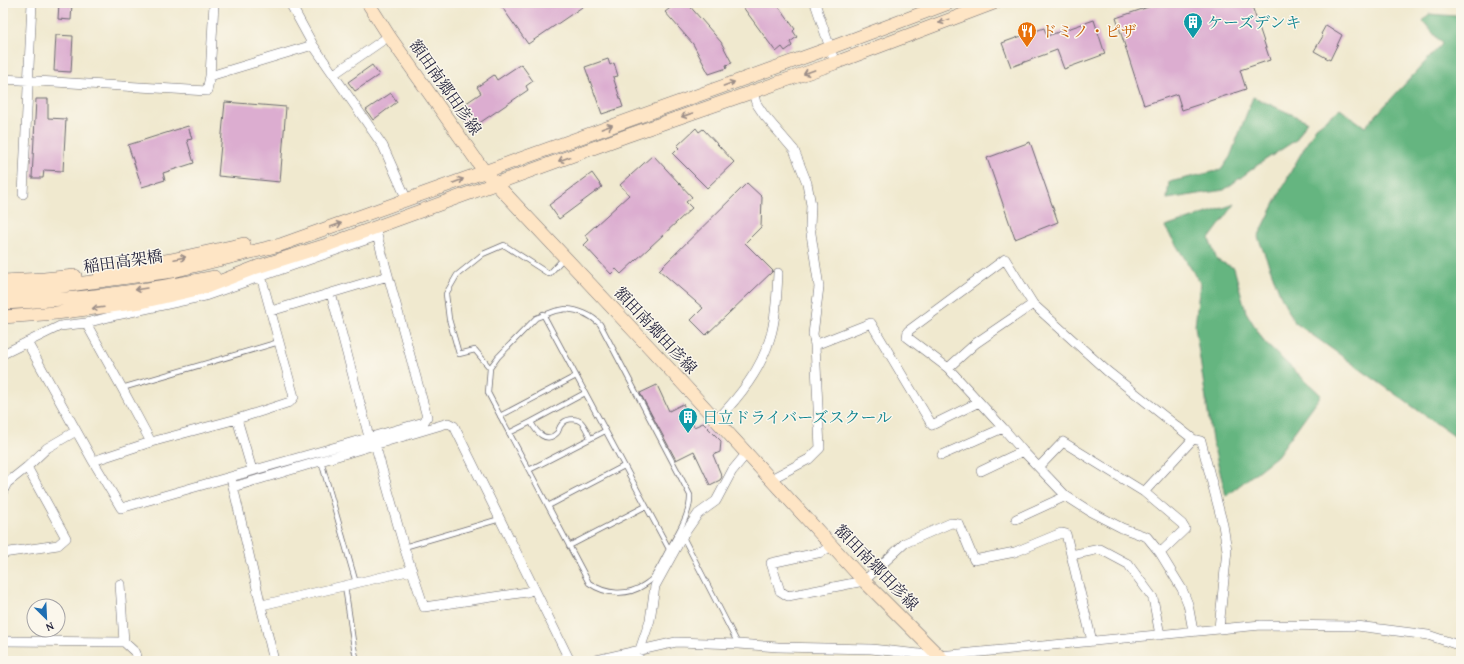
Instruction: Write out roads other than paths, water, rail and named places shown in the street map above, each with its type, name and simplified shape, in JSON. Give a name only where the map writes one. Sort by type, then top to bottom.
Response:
[{"type":"street","points":[[23,194],[32,3]]},
{"type":"street","points":[[3,79],[207,91],[210,76],[214,3]]},
{"type":"street","points":[[290,3],[313,45],[383,146],[407,200]]},
{"type":"street","name":"額田南郷田彦線","points":[[368,3],[389,36],[484,171],[864,581],[941,658]]},
{"type":"street","points":[[815,3],[835,63]]},
{"type":"street","points":[[3,281],[44,279],[101,273],[259,241],[316,232],[830,48],[949,3]]},
{"type":"street","points":[[3,317],[56,313],[141,302],[206,287],[259,272],[376,232],[497,184],[626,136],[835,63],[994,3]]},
{"type":"street","points":[[334,74],[389,36]]},
{"type":"street","points":[[210,76],[313,45]]},
{"type":"street","points":[[753,92],[756,104],[794,150],[807,183],[811,204],[810,227],[819,287],[813,334],[820,448],[809,459],[771,480]]},
{"type":"street","name":"稲田高架橋","points":[[3,290],[62,286],[173,271],[280,245],[316,232]]},
{"type":"street","points":[[233,487],[321,461],[424,422],[427,417],[376,232]]},
{"type":"street","points":[[1193,631],[1188,604],[1182,589],[1160,553],[1147,537],[1122,528],[1066,496],[948,368],[907,337],[908,331],[1005,259],[1034,304],[1107,371],[1193,439],[1201,441],[1223,525],[1227,550],[1220,628]]},
{"type":"street","points":[[93,461],[151,442],[237,419],[290,402],[294,397],[259,272]]},
{"type":"street","points":[[3,354],[60,326],[86,323],[205,296],[259,272]]},
{"type":"street","name":"稲田高架橋","points":[[3,303],[49,301],[98,296],[208,278],[259,272]]},
{"type":"street","points":[[716,420],[737,399],[764,356],[771,336],[777,295],[778,274]]},
{"type":"street","points":[[270,311],[388,276]]},
{"type":"street","points":[[331,293],[372,441],[424,607],[527,592],[534,589]]},
{"type":"street","points":[[948,368],[976,343],[1034,304]]},
{"type":"street","points":[[86,323],[151,442]]},
{"type":"street","points":[[814,345],[871,323],[932,425],[979,402]]},
{"type":"street","points":[[27,342],[76,431],[121,508],[252,470],[448,422],[454,426],[570,661]]},
{"type":"street","points":[[237,419],[252,470]]},
{"type":"street","points":[[942,455],[1003,428]]},
{"type":"street","points":[[3,491],[7,483],[47,448],[76,431]]},
{"type":"street","points":[[1144,492],[1193,439]]},
{"type":"street","points":[[1039,467],[1063,442],[1144,492],[1182,524],[1185,529],[1160,553]]},
{"type":"street","points":[[981,472],[1023,451]]},
{"type":"street","points":[[636,661],[650,620],[655,586],[682,537],[698,514],[716,501],[732,471],[747,453]]},
{"type":"street","points":[[3,553],[58,545],[66,538],[27,467]]},
{"type":"street","points":[[231,477],[274,661]]},
{"type":"street","points":[[1016,519],[1066,496]]},
{"type":"street","points":[[832,545],[822,552],[771,563],[780,591],[788,596],[864,581],[905,543],[951,523],[959,524],[974,560],[1015,552],[1061,533],[1066,534],[1092,641]]},
{"type":"street","points":[[1071,555],[1100,549],[1128,564],[1153,598],[1160,634]]},
{"type":"street","points":[[262,605],[412,570]]},
{"type":"street","points":[[120,584],[124,642]]},
{"type":"street","points":[[592,661],[676,642],[778,647],[871,649],[941,658],[1092,641],[1261,625],[1357,626],[1428,635],[1461,646]]},
{"type":"street","points":[[3,640],[124,642],[136,653],[138,661]]},
{"type":"lane","points":[[490,368],[475,350],[459,354],[449,319],[446,294],[457,275],[483,254],[504,245],[549,274],[565,257]]},
{"type":"lane","points":[[574,310],[592,316],[600,324],[690,495],[688,510],[681,527],[651,580],[636,590],[622,593],[603,590],[589,584],[488,393],[490,368],[498,357],[536,318],[543,314],[555,311],[574,310]]},
{"type":"lane","points":[[543,314],[669,549]]},
{"type":"lane","points":[[122,388],[279,342]]},
{"type":"lane","points":[[500,416],[576,376]]},
{"type":"lane","points":[[509,433],[585,393]]},
{"type":"lane","points":[[531,422],[537,432],[547,438],[558,432],[561,425],[566,421],[574,419],[579,420],[590,438]]},
{"type":"lane","points":[[529,470],[605,431]]},
{"type":"lane","points":[[321,461],[356,583]]},
{"type":"lane","points":[[548,506],[624,466]]},
{"type":"lane","points":[[569,546],[646,506]]},
{"type":"lane","points":[[404,547],[500,519]]},
{"type":"lane","points":[[682,537],[738,644]]},
{"type":"lane","points":[[344,586],[357,661]]},
{"type":"place","name":"ケーズデンキ","points":[[1193,39]]},
{"type":"place","name":"ドミノ・ピザ","points":[[1027,48]]},
{"type":"place","name":"日立ドライバーズスクール","points":[[688,434]]}]
